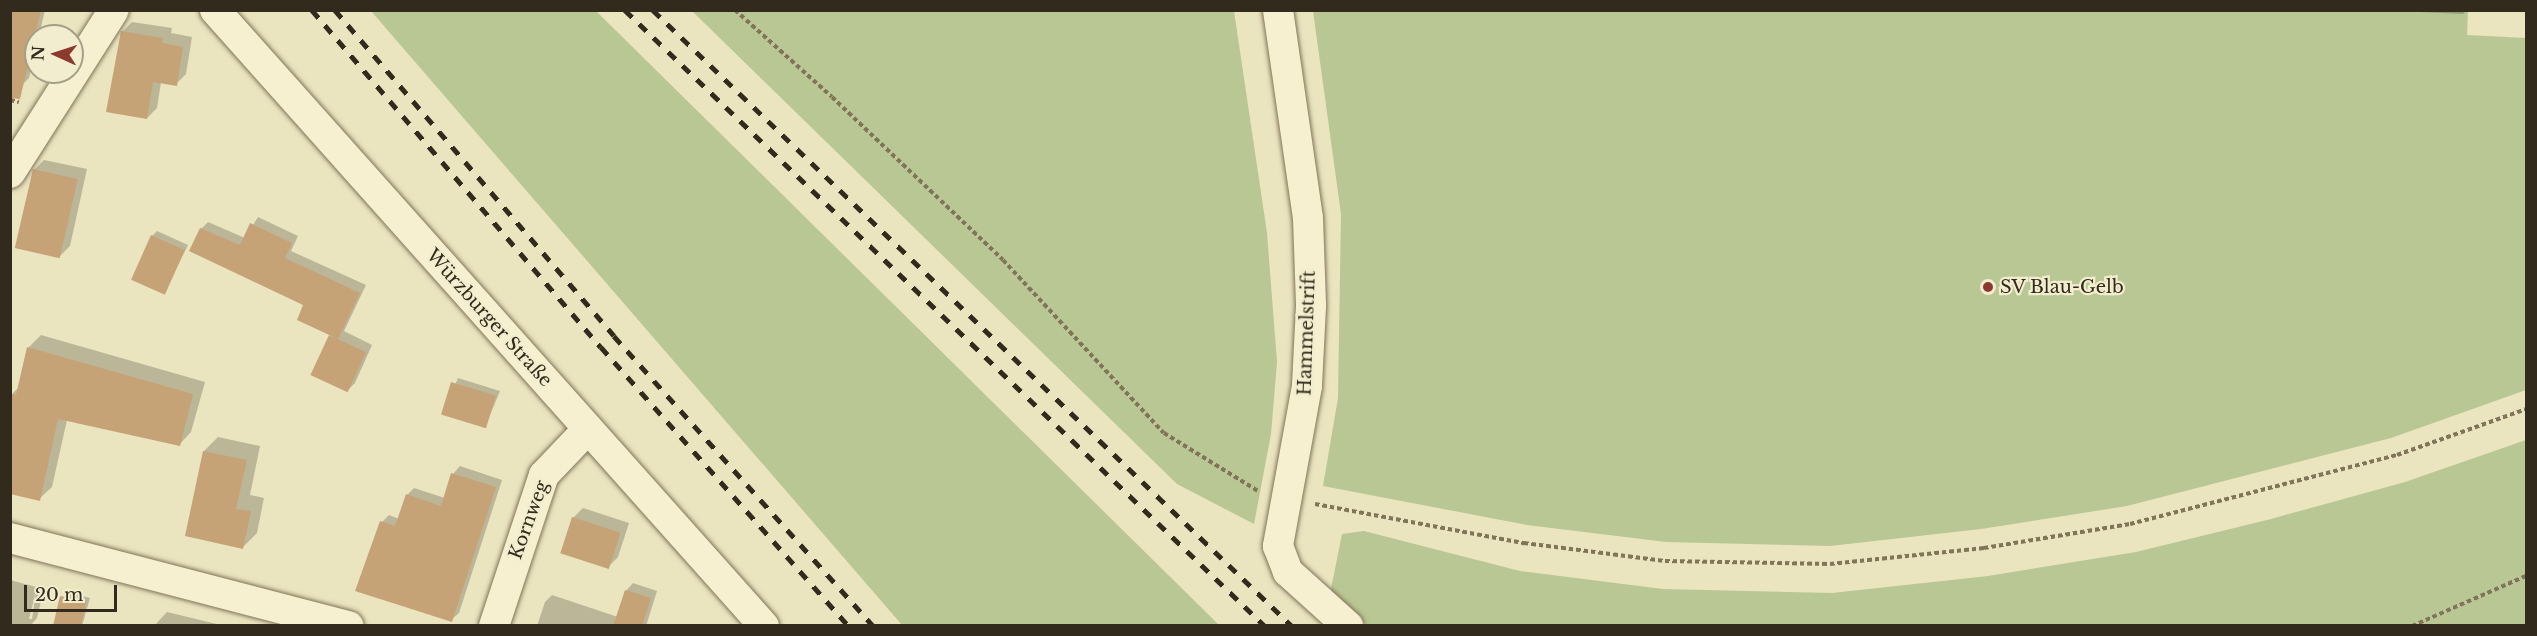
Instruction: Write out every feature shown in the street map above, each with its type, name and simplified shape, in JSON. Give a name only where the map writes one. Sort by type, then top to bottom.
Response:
[{"type":"street","points":[[10,173],[114,10]]},
{"type":"street","name":"Würzburger Straße","points":[[215,10],[764,626]]},
{"type":"street","name":"Hammelstrift","points":[[1278,10],[1308,218],[1311,306],[1307,386],[1280,532],[1280,559],[1288,572],[1348,626]]},
{"type":"street","name":"Kornweg","points":[[494,626],[544,475],[588,429]]},
{"type":"street","points":[[10,538],[349,626]]},
{"type":"path","points":[[735,10],[832,97],[1003,260],[1164,433],[1260,491],[1286,498],[1524,543],[1665,561],[1830,564],[1984,548],[2130,524],[2397,455],[2526,409]]},
{"type":"path","points":[[2412,626],[2526,576]]},
{"type":"green space","points":[[371,11],[596,11],[1219,625],[902,625]]},
{"type":"green space","points":[[692,11],[1234,11],[1267,233],[1277,362],[1271,434],[1254,524],[1177,484]]},
{"type":"green space","name":"SV Blau-Gelb","points":[[1313,11],[2468,11],[2467,35],[2526,38],[2526,390],[2391,438],[2127,506],[1981,529],[1830,546],[1666,542],[1527,525],[1323,486],[1338,398],[1341,214]]},
{"type":"green space","points":[[2526,440],[2526,625],[1368,626],[1330,594],[1342,534],[1364,531],[1520,571],[1663,589],[1832,593],[1988,576],[2136,552],[2271,519],[2405,482]]},
{"type":"building","points":[[10,10],[41,10],[38,24],[24,24],[24,82],[20,99],[10,98]]},
{"type":"building","points":[[121,31],[163,38],[162,43],[183,47],[177,86],[153,82],[147,119],[106,112]]},
{"type":"building","points":[[33,169],[78,179],[60,258],[15,248]]},
{"type":"building","points":[[250,223],[292,243],[285,258],[360,293],[338,339],[297,320],[303,305],[189,251],[200,228],[240,245]]},
{"type":"building","points":[[151,235],[185,250],[165,295],[131,280]]},
{"type":"building","points":[[329,335],[366,352],[348,392],[310,375]]},
{"type":"building","points":[[27,347],[193,394],[180,446],[58,419],[40,501],[10,494],[10,394],[16,395]]},
{"type":"building","points":[[451,382],[496,396],[486,428],[441,415]]},
{"type":"building","points":[[203,451],[247,460],[236,509],[251,511],[243,549],[185,536]]},
{"type":"building","points":[[451,473],[496,487],[452,622],[355,591],[380,521],[395,526],[406,494],[441,506]]},
{"type":"building","points":[[572,517],[621,533],[609,569],[560,553]]},
{"type":"building","points":[[625,590],[651,598],[642,626],[613,626]]},
{"type":"building","points":[[60,596],[86,602],[81,626],[53,626]]},
{"type":"railway","points":[[312,10],[601,347],[849,626]]},
{"type":"railway","points":[[335,10],[614,336],[873,626]]},
{"type":"railway","points":[[625,10],[1265,626]]},
{"type":"railway","points":[[653,10],[1292,626]]},
{"type":"place","name":"SV Blau-Gelb","points":[[1988,287]]}]
